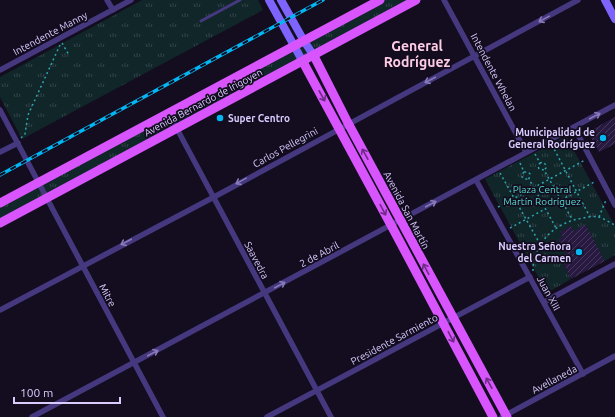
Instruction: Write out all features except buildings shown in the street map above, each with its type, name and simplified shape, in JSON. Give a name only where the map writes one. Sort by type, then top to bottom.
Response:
[{"type":"main road","name":"Avenida San Martín","points":[[269,0],[493,417]]},
{"type":"main road","name":"Avenida San Martín","points":[[281,0],[314,56],[348,123],[505,416]]},
{"type":"main road","name":"Avenida Bernardo de Irigoyen","points":[[0,203],[380,0]]},
{"type":"main road","name":"Avenida Bernardo de Irigoyen","points":[[0,223],[303,62],[416,0]]},
{"type":"main road","points":[[605,0],[615,19]]},
{"type":"street","points":[[107,0],[112,10]]},
{"type":"street","name":"Intendente Manny","points":[[0,70],[130,0]]},
{"type":"street","name":"Intendente Whelan","points":[[444,0],[526,152]]},
{"type":"street","name":"Carlos Pellegrini","points":[[0,310],[214,197],[348,123],[578,0]]},
{"type":"street","name":"2 de Abril","points":[[32,417],[615,105]]},
{"type":"street","name":"Mitre","points":[[0,110],[38,182],[48,197],[82,266],[163,417]]},
{"type":"street","name":"Saavedra","points":[[168,112],[331,417]]},
{"type":"street","points":[[574,127],[615,205]]},
{"type":"street","points":[[0,152],[18,143]]},
{"type":"street","name":"Juan XIII","points":[[476,180],[583,374]]},
{"type":"street","points":[[544,302],[615,264]]},
{"type":"street","name":"Presidente Sarmiento","points":[[267,417],[530,277]]},
{"type":"street","name":"Avellaneda","points":[[505,416],[615,356]]},
{"type":"lane","points":[[201,21],[240,0]]},
{"type":"path","points":[[18,143],[25,134],[28,115],[61,42],[69,55]]},
{"type":"path","points":[[549,140],[590,217]]},
{"type":"path","points":[[532,149],[540,163],[538,166],[539,169],[544,170],[572,219]]},
{"type":"path","points":[[517,157],[524,172],[522,174],[522,178],[526,180],[529,179]]},
{"type":"path","points":[[493,210],[590,157]]},
{"type":"path","points":[[540,163],[544,163],[546,165],[544,170]]},
{"type":"path","points":[[497,168],[540,244]]},
{"type":"path","points":[[524,172],[528,172],[530,174],[529,179],[556,228]]},
{"type":"path","points":[[561,200],[601,178]]},
{"type":"path","points":[[598,217],[609,193]]},
{"type":"path","points":[[505,231],[545,209]]},
{"type":"path","points":[[530,277],[533,275],[533,265],[540,244],[556,228],[572,219],[590,217],[598,217],[615,226]]},
{"type":"path","points":[[515,249],[538,249]]},
{"type":"green space","points":[[142,0],[258,0],[263,10],[22,139],[0,97],[0,77]]},
{"type":"green space","points":[[380,0],[416,0],[0,223],[0,203]]},
{"type":"green space","name":"Plaza Central Martín Rodríguez","points":[[566,136],[615,226],[615,255],[605,261],[585,225],[574,231],[571,226],[560,232],[562,237],[558,240],[567,256],[561,260],[571,279],[547,293],[485,179]]},
{"type":"railway","points":[[0,175],[323,0]]},
{"type":"place","name":"Super Centro","points":[[220,118]]},
{"type":"place","name":"Municipalidad de General Rodríguez","points":[[603,138]]},
{"type":"place","name":"Nuestra Señora del Carmen","points":[[579,252]]},
{"type":"district","name":"General Rodríguez","points":[[417,54]]}]
